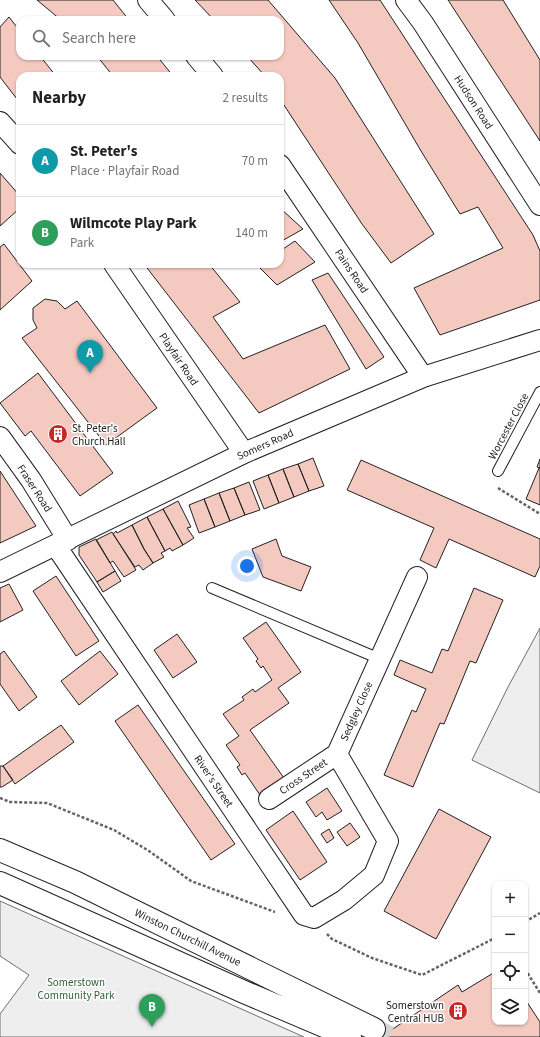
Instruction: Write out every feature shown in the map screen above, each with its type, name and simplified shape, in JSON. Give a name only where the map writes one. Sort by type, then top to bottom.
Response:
[{"type":"main road","name":"Winston Churchill Avenue","points":[[0,850],[75,882],[374,1029]]},
{"type":"main road","points":[[0,884],[244,992],[350,1037]]},
{"type":"street","points":[[148,0],[162,16]]},
{"type":"street","name":"Hudson Road","points":[[406,0],[423,23],[540,205]]},
{"type":"street","points":[[199,60],[210,72]]},
{"type":"street","points":[[0,122],[16,140]]},
{"type":"street","name":"Pains Road","points":[[284,171],[423,377]]},
{"type":"street","name":"Playfair Road","points":[[117,268],[244,453]]},
{"type":"street","name":"Somers Road","points":[[0,572],[244,453],[423,377],[540,340]]},
{"type":"street","name":"Fraser Road","points":[[0,437],[31,480],[62,543]]},
{"type":"street","name":"River's Street","points":[[62,543],[309,916]]},
{"type":"street","name":"Sedgley Close","points":[[309,916],[344,900],[374,875],[388,841],[337,754],[417,577]]},
{"type":"street","name":"Cross Street","points":[[269,799],[337,754]]},
{"type":"lane","name":"Worcester Close","points":[[498,471],[540,392]]},
{"type":"lane","points":[[212,588],[380,659]]},
{"type":"path","points":[[498,471],[493,485],[540,514]]},
{"type":"path","points":[[0,798],[10,802],[47,803],[114,830],[149,851],[191,880],[282,914],[309,916],[332,939],[372,958],[422,975],[492,940]]},
{"type":"path","points":[[528,920],[540,913]]},
{"type":"path","points":[[528,974],[540,993]]},
{"type":"green space","points":[[540,628],[540,793],[472,760],[508,687]]},
{"type":"green space","name":"Somerstown Community Park","points":[[0,901],[304,1037],[0,1037],[0,1014],[29,975],[0,956]]},
{"type":"building","points":[[37,0],[113,0],[126,16],[56,16]]},
{"type":"building","points":[[195,0],[268,0],[282,16],[210,16]]},
{"type":"building","points":[[329,0],[380,0],[533,235],[540,251],[540,300],[440,335],[414,288],[503,248],[478,207],[460,214],[421,151],[358,43]]},
{"type":"building","points":[[448,0],[503,0],[540,60],[540,141]]},
{"type":"building","points":[[9,17],[16,26],[16,60],[43,60],[53,72],[16,72],[16,98],[0,77],[0,27]]},
{"type":"building","points":[[284,19],[335,78],[434,234],[391,263],[362,224],[284,105],[284,72],[261,72],[251,60],[284,60]]},
{"type":"building","points":[[100,60],[160,60],[170,72],[110,72]]},
{"type":"building","points":[[0,173],[16,191],[16,212],[0,226]]},
{"type":"building","points":[[284,212],[303,229],[284,240]]},
{"type":"building","points":[[295,241],[315,262],[277,285],[260,268],[284,268],[284,248]]},
{"type":"building","points":[[4,244],[16,260],[16,268],[22,268],[32,281],[0,310],[0,247]]},
{"type":"building","points":[[147,268],[212,268],[240,302],[213,317],[243,359],[325,325],[350,369],[259,413]]},
{"type":"building","points":[[328,273],[384,357],[366,369],[312,280]]},
{"type":"building","points":[[45,299],[57,301],[65,309],[77,301],[157,408],[106,445],[22,338],[37,328],[33,320],[33,308]]},
{"type":"building","name":"St. Peter's Church Hall","points":[[38,373],[113,473],[80,496],[31,431],[25,436],[0,403]]},
{"type":"building","points":[[313,458],[324,486],[309,491],[298,464]]},
{"type":"building","points":[[540,459],[540,468],[537,467]]},
{"type":"building","points":[[361,460],[540,539],[540,566],[535,577],[449,539],[436,568],[420,560],[434,528],[347,490]]},
{"type":"building","points":[[298,464],[309,491],[294,497],[283,469]]},
{"type":"building","points":[[540,468],[540,505],[526,499]]},
{"type":"building","points":[[283,469],[294,497],[279,503],[268,475]]},
{"type":"building","points":[[0,471],[36,526],[0,543]]},
{"type":"building","points":[[268,475],[279,503],[264,509],[253,481]]},
{"type":"building","points":[[249,482],[260,510],[245,515],[234,488]]},
{"type":"building","points":[[234,488],[245,515],[230,521],[219,493]]},
{"type":"building","points":[[219,493],[230,521],[215,527],[204,499]]},
{"type":"building","points":[[204,499],[215,527],[199,533],[189,505]]},
{"type":"building","points":[[178,501],[191,527],[187,528],[194,538],[183,545],[163,509]]},
{"type":"building","points":[[163,509],[183,545],[172,551],[170,548],[165,551],[147,517]]},
{"type":"building","points":[[147,517],[165,551],[161,553],[164,557],[153,563],[132,525]]},
{"type":"building","points":[[132,525],[153,563],[143,570],[139,565],[135,567],[113,534],[116,531],[117,533]]},
{"type":"building","points":[[112,532],[136,570],[124,577],[113,561],[110,563],[96,540]]},
{"type":"building","points":[[96,539],[115,571],[97,582],[79,555],[79,547]]},
{"type":"building","points":[[276,539],[282,556],[311,567],[301,591],[263,577],[252,549]]},
{"type":"building","points":[[115,571],[121,581],[103,592],[97,582]]},
{"type":"building","points":[[56,576],[99,641],[76,656],[33,591]]},
{"type":"building","points":[[9,584],[23,610],[0,622],[0,588]]},
{"type":"building","points":[[474,588],[503,600],[476,663],[470,661],[444,724],[440,723],[413,787],[384,775],[412,710],[416,712],[426,689],[394,675],[400,660],[432,673],[442,649],[448,651]]},
{"type":"building","points":[[266,622],[301,672],[278,688],[289,703],[250,730],[284,778],[260,795],[245,773],[242,775],[237,767],[240,765],[226,745],[239,736],[223,714],[244,700],[242,697],[253,689],[255,692],[272,680],[263,666],[261,668],[256,661],[258,659],[243,638]]},
{"type":"building","points":[[177,634],[197,662],[173,678],[154,650]]},
{"type":"building","points":[[4,651],[37,697],[19,711],[0,684],[0,654]]},
{"type":"building","points":[[100,651],[118,674],[79,705],[61,681]]},
{"type":"building","points":[[138,705],[235,844],[211,860],[115,721]]},
{"type":"building","points":[[61,725],[74,742],[15,784],[3,766]]},
{"type":"building","points":[[0,766],[3,766],[13,780],[2,787],[0,787]]},
{"type":"building","points":[[327,788],[342,811],[327,820],[322,812],[316,817],[306,802]]},
{"type":"building","points":[[439,809],[491,837],[436,939],[384,911]]},
{"type":"building","points":[[293,811],[327,862],[300,880],[266,830]]},
{"type":"building","points":[[350,823],[360,837],[347,846],[337,832]]},
{"type":"building","points":[[329,829],[334,838],[327,843],[321,834]]},
{"type":"building","name":"Somerstown Central HUB","points":[[492,974],[492,1025],[528,1025],[528,1004],[540,1022],[540,1037],[381,1037],[458,985],[462,992]]},
{"type":"tunnel","points":[[374,1029],[389,1037]]},
{"type":"place","name":"St. Peter's","points":[[90,373]]},
{"type":"place","name":"St. Peter's Church Hall","points":[[58,434]]},
{"type":"place","name":"Somerstown Central HUB","points":[[458,1011]]},
{"type":"place","name":"Wilmcote Play Park","points":[[152,1027]]}]
